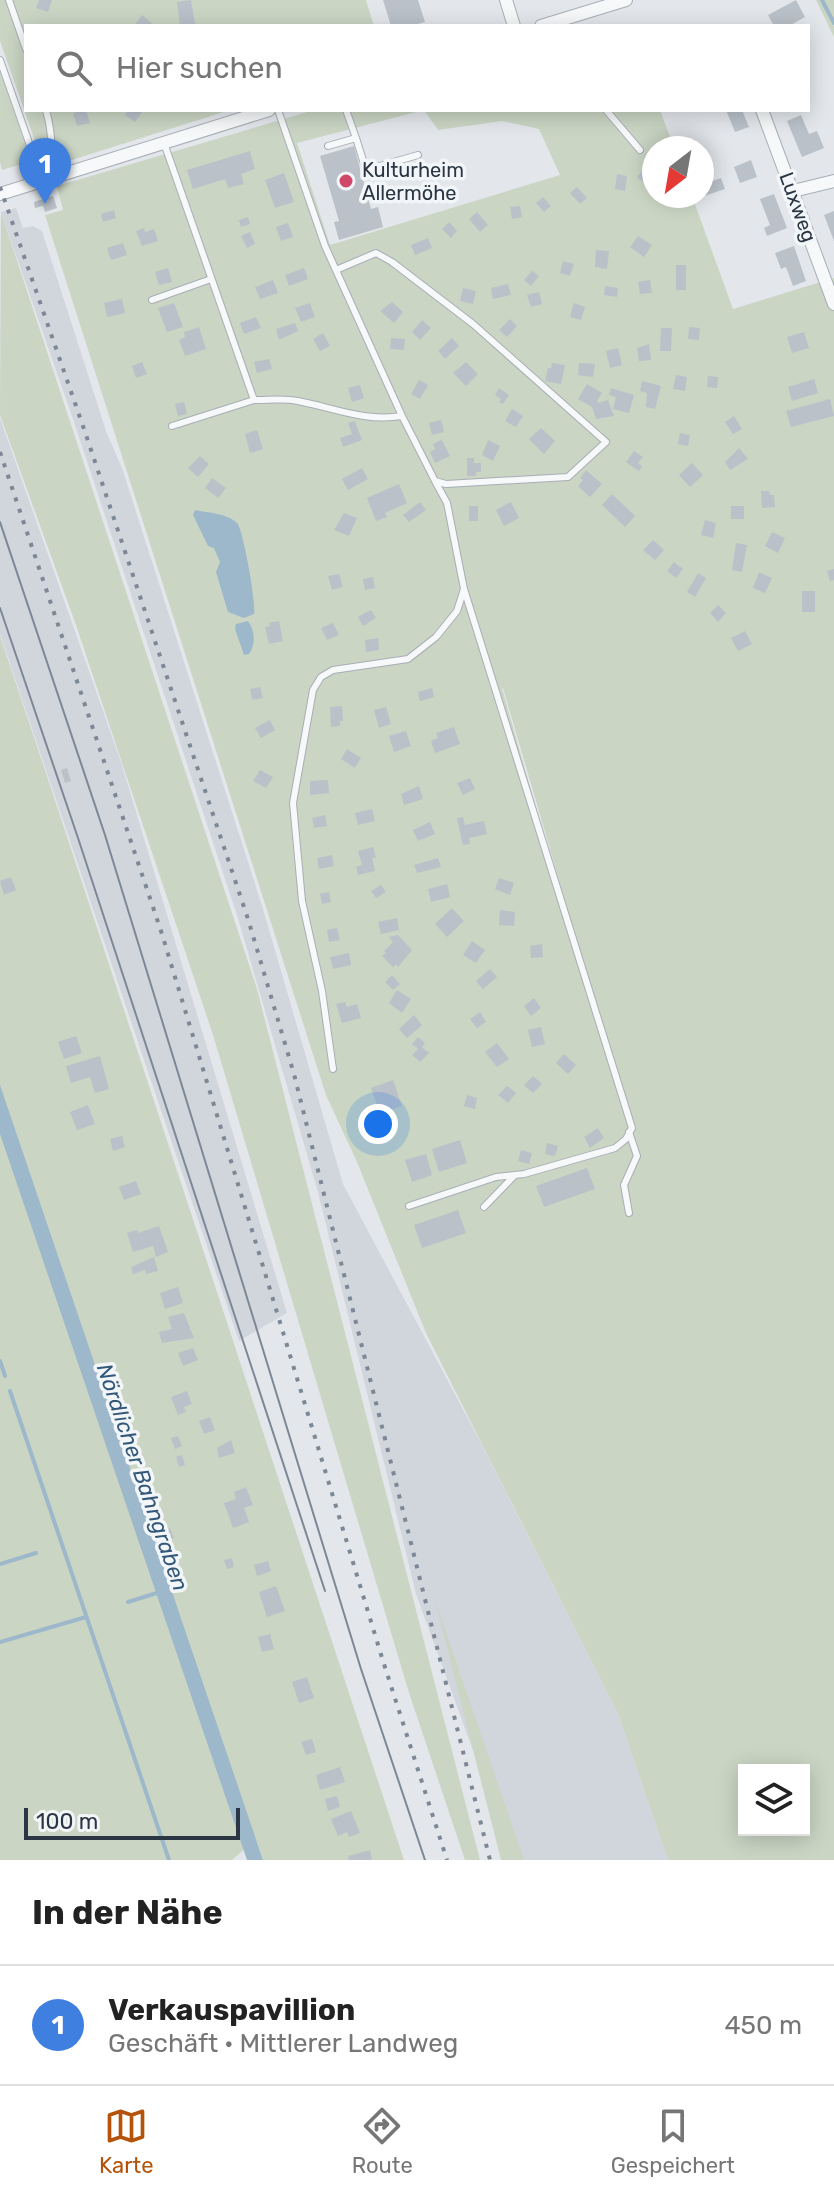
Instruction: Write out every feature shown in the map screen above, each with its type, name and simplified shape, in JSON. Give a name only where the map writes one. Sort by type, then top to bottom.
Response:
[{"type":"street","points":[[506,0],[513,24]]},
{"type":"street","points":[[555,24],[576,21],[626,0]]},
{"type":"street","points":[[0,194],[263,112]]},
{"type":"street","name":"Luxweg","points":[[763,112],[834,304]]},
{"type":"street","points":[[793,191],[834,181]]},
{"type":"lane","points":[[9,0],[24,43]]},
{"type":"lane","points":[[0,60],[42,180]]},
{"type":"lane","points":[[42,180],[51,165],[51,135],[46,112]]},
{"type":"lane","points":[[279,112],[325,246],[402,416],[447,503],[464,589],[632,1128],[626,1139],[615,1148],[515,1175],[496,1177],[409,1206]]},
{"type":"lane","points":[[347,112],[366,170],[418,155]]},
{"type":"lane","points":[[608,112],[640,150]]},
{"type":"lane","points":[[328,146],[356,138]]},
{"type":"lane","points":[[164,143],[254,400]]},
{"type":"lane","points":[[336,270],[376,253],[392,262],[473,324],[606,442],[568,477],[446,484],[435,481]]},
{"type":"lane","points":[[152,300],[211,279]]},
{"type":"lane","points":[[172,426],[254,400],[293,400],[355,416],[384,419],[402,416]]},
{"type":"lane","points":[[333,1069],[322,991],[302,901],[293,803],[313,690],[321,677],[333,670],[408,659],[436,637],[457,611],[464,589]]},
{"type":"lane","points":[[629,1132],[637,1156],[624,1185],[629,1213]]},
{"type":"lane","points":[[484,1207],[515,1175]]},
{"type":"shaded area","points":[[16,208],[23,228],[33,226],[42,231],[106,431],[123,471],[263,909],[343,1184],[481,1443],[619,1716],[668,1860],[513,1860],[416,1594],[318,1192],[237,915],[1,212]]},
{"type":"shaded area","points":[[0,418],[121,762],[287,1313],[239,1341],[0,634]]},
{"type":"green space","points":[[0,0],[366,0],[373,24],[24,24],[24,109],[0,41]]},
{"type":"green space","points":[[816,0],[834,0],[834,37]]},
{"type":"green space","points":[[0,72],[31,161],[2,170],[0,162]]},
{"type":"green space","points":[[25,112],[224,112],[59,164],[41,158]]},
{"type":"green space","points":[[307,112],[416,112],[297,143],[330,245],[560,175],[539,129],[502,121],[438,130],[425,112],[661,112],[670,136],[642,136],[642,208],[696,208],[733,309],[834,278],[834,1860],[668,1860],[619,1716],[426,1333],[357,1162],[326,1095],[45,215],[63,210],[57,186]],"holes":[[[503,688],[587,976],[569,925]]]},
{"type":"green space","points":[[1,212],[257,989],[480,1860],[465,1860],[409,1693],[214,1038],[76,625],[0,415]]},
{"type":"green space","points":[[0,636],[404,1860],[263,1860],[256,1839],[232,1860],[0,1860]]},
{"type":"green space","points":[[435,1600],[524,1860],[501,1860]]},
{"type":"water","points":[[195,510],[223,515],[240,528],[249,568],[254,614],[244,618],[228,612],[216,572],[220,562],[214,548],[208,546],[193,515]]},
{"type":"water","points":[[248,621],[254,642],[249,654],[244,655],[235,629],[236,624]]},
{"type":"water","points":[[0,1085],[263,1860],[247,1860],[0,1134]]},
{"type":"building","points":[[39,0],[52,0],[48,12],[36,8]]},
{"type":"building","points":[[191,0],[195,24],[180,24],[177,2]]},
{"type":"building","points":[[383,0],[418,0],[425,22],[390,24]]},
{"type":"building","points":[[796,0],[805,17],[793,24],[773,24],[768,15]]},
{"type":"building","points":[[142,15],[152,23],[151,24],[135,24]]},
{"type":"building","points":[[87,112],[90,123],[77,126],[73,113]]},
{"type":"building","points":[[127,112],[142,112],[135,122],[125,115]]},
{"type":"building","points":[[727,112],[743,112],[749,127],[735,132]]},
{"type":"building","points":[[801,115],[809,134],[817,131],[824,148],[802,157],[787,121]]},
{"type":"building","name":"Kulturheim Allermöhe","points":[[354,146],[371,209],[378,207],[383,227],[339,240],[334,222],[339,221],[320,156]]},
{"type":"building","points":[[250,151],[255,169],[241,174],[244,184],[228,188],[225,179],[193,189],[187,170]]},
{"type":"building","points":[[751,160],[757,177],[740,183],[734,167]]},
{"type":"building","points":[[284,173],[294,202],[275,208],[265,180]]},
{"type":"building","points":[[617,174],[627,176],[625,191],[615,189]]},
{"type":"building","points":[[721,178],[725,189],[714,193],[714,181]]},
{"type":"building","points":[[577,187],[587,198],[580,204],[570,193]]},
{"type":"building","points":[[774,194],[787,228],[767,236],[764,228],[770,225],[760,199]]},
{"type":"building","points":[[53,196],[57,208],[45,212],[43,206],[35,208],[34,202]]},
{"type":"building","points":[[543,197],[551,206],[544,212],[536,203]]},
{"type":"building","points":[[520,206],[522,217],[512,219],[510,207]]},
{"type":"building","points":[[114,210],[116,218],[103,222],[101,214]]},
{"type":"building","points":[[834,211],[834,241],[824,215]]},
{"type":"building","points":[[477,212],[488,225],[480,232],[469,219]]},
{"type":"building","points":[[248,217],[250,224],[241,227],[239,220]]},
{"type":"building","points":[[449,222],[457,231],[451,238],[442,229]]},
{"type":"building","points":[[288,223],[293,237],[281,241],[276,227]]},
{"type":"building","points":[[144,228],[145,232],[154,229],[158,241],[142,246],[136,231]]},
{"type":"building","points":[[250,232],[255,244],[247,248],[241,236]]},
{"type":"building","points":[[638,236],[652,245],[644,257],[630,247]]},
{"type":"building","points":[[428,238],[432,248],[415,255],[411,245]]},
{"type":"building","points":[[123,243],[127,255],[111,260],[107,248]]},
{"type":"building","points":[[794,246],[806,281],[793,286],[786,267],[781,269],[775,253]]},
{"type":"building","points":[[596,250],[609,251],[607,269],[595,267]]},
{"type":"building","points":[[563,261],[574,264],[570,276],[560,273]]},
{"type":"building","points":[[676,265],[686,265],[686,290],[676,290]]},
{"type":"building","points":[[168,268],[172,282],[159,285],[155,272]]},
{"type":"building","points":[[304,268],[308,279],[289,286],[285,275]]},
{"type":"building","points":[[532,271],[539,276],[531,286],[524,280]]},
{"type":"building","points":[[273,280],[278,293],[260,299],[255,287]]},
{"type":"building","points":[[650,280],[652,293],[640,294],[638,282]]},
{"type":"building","points":[[508,284],[511,295],[493,299],[491,288]]},
{"type":"building","points":[[605,286],[618,288],[617,297],[604,295]]},
{"type":"building","points":[[463,288],[476,291],[473,304],[460,301]]},
{"type":"building","points":[[539,292],[542,304],[531,307],[527,295]]},
{"type":"building","points":[[122,299],[125,313],[107,317],[104,303]]},
{"type":"building","points":[[392,302],[403,312],[394,323],[380,311]]},
{"type":"building","points":[[174,303],[183,327],[167,332],[158,308]]},
{"type":"building","points":[[310,303],[315,317],[301,322],[295,308]]},
{"type":"building","points":[[574,303],[585,307],[581,320],[570,317]]},
{"type":"building","points":[[256,317],[261,328],[244,334],[240,323]]},
{"type":"building","points":[[510,319],[517,326],[507,337],[499,330]]},
{"type":"building","points":[[422,320],[431,328],[420,340],[412,332]]},
{"type":"building","points":[[295,323],[298,331],[279,340],[276,329]]},
{"type":"building","points":[[199,327],[206,349],[185,356],[179,340],[185,337],[184,332]]},
{"type":"building","points":[[689,327],[700,328],[699,340],[688,339]]},
{"type":"building","points":[[661,328],[672,328],[671,351],[660,351]]},
{"type":"building","points":[[804,332],[809,348],[792,353],[787,337]]},
{"type":"building","points":[[323,333],[330,346],[320,351],[313,339]]},
{"type":"building","points":[[391,338],[405,339],[404,350],[390,349]]},
{"type":"building","points":[[452,338],[459,346],[445,359],[438,351]]},
{"type":"building","points":[[649,344],[651,360],[639,361],[637,348]]},
{"type":"building","points":[[618,348],[622,365],[610,368],[606,351]]},
{"type":"building","points":[[269,359],[272,369],[257,373],[254,362]]},
{"type":"building","points":[[142,362],[147,374],[136,378],[132,366]]},
{"type":"building","points":[[466,362],[478,374],[466,386],[453,373]]},
{"type":"building","points":[[552,363],[565,365],[561,384],[545,381]]},
{"type":"building","points":[[579,363],[595,364],[593,377],[578,375]]},
{"type":"building","points":[[676,375],[687,377],[685,391],[673,389]]},
{"type":"building","points":[[708,376],[718,377],[717,388],[707,387]]},
{"type":"building","points":[[814,379],[818,393],[792,401],[788,387]]},
{"type":"building","points":[[419,380],[428,385],[420,399],[411,394]]},
{"type":"building","points":[[642,381],[661,386],[655,409],[646,407],[647,393],[640,391]]},
{"type":"building","points":[[587,384],[602,393],[597,401],[599,403],[608,400],[614,416],[596,419],[592,407],[578,399]]},
{"type":"building","points":[[360,385],[364,398],[352,402],[348,388]]},
{"type":"building","points":[[499,388],[509,395],[503,404],[495,395]]},
{"type":"building","points":[[611,388],[634,395],[629,413],[613,409],[616,397],[609,395]]},
{"type":"building","points":[[830,399],[834,416],[791,427],[786,411]]},
{"type":"building","points":[[184,402],[187,414],[178,416],[175,404]]},
{"type":"building","points":[[512,409],[523,416],[516,427],[505,421]]},
{"type":"building","points":[[734,416],[742,429],[733,434],[725,422]]},
{"type":"building","points":[[441,420],[444,432],[432,435],[429,423]]},
{"type":"building","points":[[355,421],[362,440],[343,447],[340,438],[352,434],[348,423]]},
{"type":"building","points":[[541,428],[555,441],[544,454],[529,439]]},
{"type":"building","points":[[257,430],[263,449],[250,453],[245,434]]},
{"type":"building","points":[[680,433],[690,435],[688,446],[678,444]]},
{"type":"building","points":[[442,440],[450,456],[435,463],[430,452],[435,449],[433,444]]},
{"type":"building","points":[[488,440],[500,446],[493,461],[482,455]]},
{"type":"building","points":[[739,448],[748,459],[730,470],[725,462]]},
{"type":"building","points":[[634,451],[643,457],[638,463],[642,466],[639,471],[626,462]]},
{"type":"building","points":[[200,456],[209,464],[198,477],[188,468]]},
{"type":"building","points":[[467,458],[481,463],[481,472],[476,472],[476,476],[467,476]]},
{"type":"building","points":[[692,463],[703,475],[690,487],[679,475]]},
{"type":"building","points":[[362,468],[368,479],[348,490],[342,479]]},
{"type":"building","points":[[586,470],[602,484],[590,497],[578,486]]},
{"type":"building","points":[[212,478],[226,488],[218,498],[205,488]]},
{"type":"building","points":[[399,484],[407,503],[376,521],[367,498]]},
{"type":"building","points":[[761,491],[774,495],[775,507],[762,508]]},
{"type":"building","points":[[612,494],[635,516],[625,527],[602,505]]},
{"type":"building","points":[[420,502],[426,510],[409,522],[403,515]]},
{"type":"building","points":[[511,502],[519,518],[504,526],[496,510]]},
{"type":"building","points":[[469,506],[478,506],[478,521],[469,521]]},
{"type":"building","points":[[731,506],[744,506],[744,519],[731,519]]},
{"type":"building","points":[[344,513],[357,518],[349,536],[334,530]]},
{"type":"building","points":[[705,520],[716,523],[713,538],[701,535]]},
{"type":"building","points":[[772,532],[785,538],[778,553],[765,546]]},
{"type":"building","points":[[653,540],[664,550],[655,560],[643,550]]},
{"type":"building","points":[[736,543],[747,545],[742,572],[732,570]]},
{"type":"building","points":[[674,562],[683,569],[676,578],[667,571]]},
{"type":"building","points":[[834,569],[834,580],[830,581],[827,571]]},
{"type":"building","points":[[759,572],[772,578],[765,593],[753,588]]},
{"type":"building","points":[[698,573],[706,578],[695,597],[687,592]]},
{"type":"building","points":[[339,574],[343,587],[332,590],[328,576]]},
{"type":"building","points":[[373,577],[375,588],[365,590],[363,579]]},
{"type":"building","points":[[802,591],[815,591],[815,612],[802,612]]},
{"type":"building","points":[[718,605],[726,613],[718,622],[710,613]]},
{"type":"building","points":[[371,610],[376,618],[363,626],[358,617]]},
{"type":"building","points":[[279,621],[283,641],[269,644],[265,627]]},
{"type":"building","points":[[333,623],[339,635],[327,640],[321,628]]},
{"type":"building","points":[[745,631],[752,644],[738,651],[731,638]]},
{"type":"building","points":[[378,638],[379,650],[366,652],[365,640]]},
{"type":"building","points":[[260,687],[263,698],[252,700],[250,689]]},
{"type":"building","points":[[432,688],[434,697],[420,701],[418,692]]},
{"type":"building","points":[[342,706],[343,721],[340,721],[340,726],[331,727],[330,707]]},
{"type":"building","points":[[386,707],[391,724],[379,728],[374,710]]},
{"type":"building","points":[[270,720],[275,730],[261,738],[255,728]]},
{"type":"building","points":[[454,727],[460,744],[435,753],[431,741],[438,738],[436,733]]},
{"type":"building","points":[[406,731],[411,746],[394,752],[389,736]]},
{"type":"building","points":[[347,749],[361,758],[355,768],[341,759]]},
{"type":"building","points":[[67,768],[71,781],[65,783],[61,770]]},
{"type":"building","points":[[260,770],[273,777],[266,788],[253,781]]},
{"type":"building","points":[[470,778],[475,789],[463,795],[457,783]]},
{"type":"building","points":[[328,780],[329,793],[310,795],[310,781]]},
{"type":"building","points":[[419,786],[423,799],[404,805],[401,794]]},
{"type":"building","points":[[372,809],[375,821],[358,825],[355,813]]},
{"type":"building","points":[[325,815],[327,826],[314,828],[312,818]]},
{"type":"building","points":[[463,817],[465,825],[484,821],[487,834],[469,838],[470,844],[463,845],[457,818]]},
{"type":"building","points":[[430,822],[435,834],[418,841],[413,830]]},
{"type":"building","points":[[373,847],[375,871],[358,875],[356,867],[362,865],[358,851]]},
{"type":"building","points":[[332,855],[334,866],[319,869],[317,858]]},
{"type":"building","points":[[438,858],[441,867],[417,873],[414,865]]},
{"type":"building","points":[[11,877],[16,890],[4,895],[0,881]]},
{"type":"building","points":[[499,878],[514,883],[510,895],[495,889]]},
{"type":"building","points":[[447,884],[450,897],[431,902],[428,889]]},
{"type":"building","points":[[381,885],[386,892],[376,898],[371,891]]},
{"type":"building","points":[[329,892],[331,902],[322,904],[320,894]]},
{"type":"building","points":[[452,908],[464,921],[447,937],[435,924]]},
{"type":"building","points":[[500,910],[515,912],[514,926],[499,925]]},
{"type":"building","points":[[397,918],[399,930],[381,934],[378,922]]},
{"type":"building","points":[[337,928],[340,940],[329,942],[327,930]]},
{"type":"building","points":[[398,935],[412,950],[398,967],[396,964],[393,967],[382,956],[393,942],[389,937]]},
{"type":"building","points":[[472,941],[485,950],[476,963],[463,955]]},
{"type":"building","points":[[542,944],[543,957],[531,958],[530,946]]},
{"type":"building","points":[[349,953],[351,965],[333,969],[330,957]]},
{"type":"building","points":[[490,969],[497,977],[483,989],[476,981]]},
{"type":"building","points":[[392,975],[400,984],[393,990],[385,982]]},
{"type":"building","points":[[397,990],[411,999],[402,1013],[389,1003]]},
{"type":"building","points":[[534,998],[541,1008],[531,1016],[524,1006]]},
{"type":"building","points":[[345,1002],[347,1007],[357,1004],[361,1018],[342,1023],[336,1004]]},
{"type":"building","points":[[480,1012],[486,1022],[477,1028],[470,1019]]},
{"type":"building","points":[[414,1015],[422,1025],[407,1038],[399,1029]]},
{"type":"building","points":[[541,1027],[545,1044],[532,1047],[528,1030]]},
{"type":"building","points":[[76,1036],[82,1053],[64,1059],[58,1042]]},
{"type":"building","points":[[418,1037],[429,1053],[420,1062],[412,1055],[418,1049],[412,1044]]},
{"type":"building","points":[[497,1043],[509,1059],[497,1067],[485,1052]]},
{"type":"building","points":[[564,1054],[576,1065],[568,1074],[556,1063]]},
{"type":"building","points":[[100,1056],[109,1089],[95,1093],[90,1077],[71,1083],[66,1066]]},
{"type":"building","points":[[533,1076],[542,1084],[533,1093],[524,1085]]},
{"type":"building","points":[[393,1080],[402,1106],[380,1113],[371,1088]]},
{"type":"building","points":[[507,1086],[516,1093],[508,1103],[498,1095]]},
{"type":"building","points":[[467,1095],[477,1098],[475,1109],[464,1106]]},
{"type":"building","points":[[88,1105],[95,1124],[77,1130],[70,1112]]},
{"type":"building","points":[[598,1128],[604,1138],[590,1148],[584,1137]]},
{"type":"building","points":[[122,1136],[125,1147],[113,1151],[110,1139]]},
{"type":"building","points":[[460,1140],[467,1163],[439,1172],[432,1149]]},
{"type":"building","points":[[547,1143],[558,1146],[555,1156],[545,1154]]},
{"type":"building","points":[[521,1150],[532,1153],[529,1164],[518,1161]]},
{"type":"building","points":[[426,1154],[432,1175],[412,1182],[405,1160]]},
{"type":"building","points":[[587,1168],[595,1189],[544,1207],[536,1186]]},
{"type":"building","points":[[136,1181],[141,1194],[124,1200],[119,1187]]},
{"type":"building","points":[[458,1210],[466,1233],[422,1248],[414,1225]]},
{"type":"building","points":[[159,1226],[168,1252],[156,1257],[153,1246],[133,1252],[127,1233]]},
{"type":"building","points":[[154,1257],[158,1271],[146,1274],[145,1270],[133,1274],[131,1267]]},
{"type":"building","points":[[178,1287],[183,1303],[165,1309],[160,1293]]},
{"type":"building","points":[[184,1313],[194,1338],[162,1343],[159,1332],[172,1329],[168,1317]]},
{"type":"building","points":[[193,1348],[198,1360],[183,1366],[178,1353]]},
{"type":"building","points":[[187,1391],[192,1404],[184,1407],[186,1412],[178,1415],[171,1397]]},
{"type":"building","points":[[210,1417],[215,1430],[204,1434],[199,1421]]},
{"type":"building","points":[[178,1436],[182,1446],[175,1449],[171,1438]]},
{"type":"building","points":[[231,1440],[235,1453],[219,1458],[217,1448]]},
{"type":"building","points":[[182,1455],[185,1465],[179,1467],[176,1457]]},
{"type":"building","points":[[246,1487],[253,1505],[244,1508],[249,1522],[233,1528],[224,1503],[236,1499],[234,1492]]},
{"type":"building","points":[[170,1528],[174,1538],[164,1541],[161,1531]]},
{"type":"building","points":[[232,1558],[234,1567],[227,1569],[224,1560]]},
{"type":"building","points":[[268,1561],[271,1571],[257,1576],[254,1565]]},
{"type":"building","points":[[276,1586],[285,1611],[267,1617],[259,1592]]},
{"type":"building","points":[[270,1634],[274,1649],[262,1652],[258,1637]]},
{"type":"building","points":[[307,1677],[314,1698],[299,1703],[292,1682]]},
{"type":"building","points":[[312,1739],[316,1752],[306,1755],[301,1742]]},
{"type":"building","points":[[340,1767],[345,1782],[320,1790],[316,1775]]},
{"type":"building","points":[[337,1796],[340,1807],[328,1811],[325,1799]]},
{"type":"building","points":[[351,1811],[360,1833],[349,1837],[347,1832],[338,1836],[331,1819]]},
{"type":"building","points":[[370,1850],[372,1860],[349,1860],[348,1856]]},
{"type":"waterway","points":[[822,0],[834,23]]},
{"type":"waterway","points":[[0,1361],[5,1376]]},
{"type":"waterway","points":[[10,1391],[169,1860]]},
{"type":"waterway","points":[[0,1564],[36,1553]]},
{"type":"waterway","name":"Nördlicher Bahngraben","points":[[128,1602],[160,1592]]},
{"type":"waterway","points":[[0,1642],[86,1617]]},
{"type":"tram line","points":[[0,522],[105,835],[361,1669],[425,1860]]},
{"type":"tram line","points":[[0,608],[325,1591]]},
{"type":"railway","points":[[0,187],[248,919],[294,1074],[490,1860]]},
{"type":"railway","points":[[0,452],[161,931],[383,1661],[447,1860]]},
{"type":"place","name":"Kulturheim Allermöhe","points":[[346,181]]},
{"type":"place","name":"Verkauspavillion","points":[[45,204]]}]
